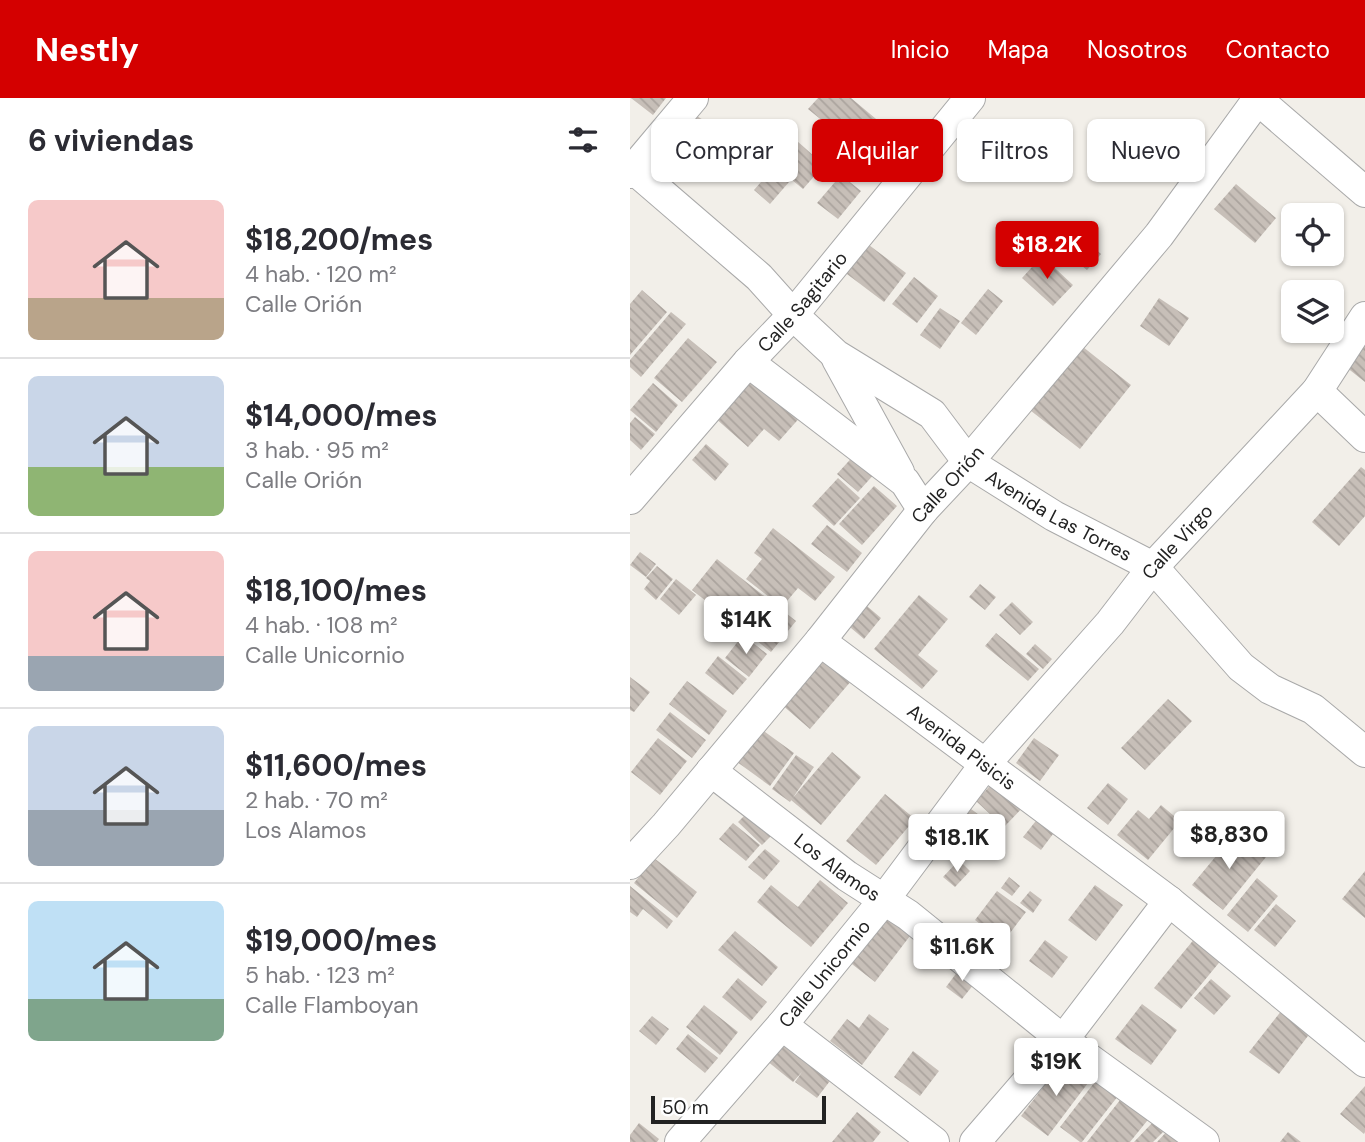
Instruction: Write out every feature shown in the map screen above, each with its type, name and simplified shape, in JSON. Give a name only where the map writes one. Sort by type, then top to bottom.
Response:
[{"type":"street","points":[[631,169],[693,98]]},
{"type":"street","name":"Calle Sagitario","points":[[630,499],[748,362],[793,315],[970,98]]},
{"type":"street","points":[[1257,99],[1365,192]]},
{"type":"street","name":"Calle Orión","points":[[630,864],[820,641],[923,510],[968,462],[1158,235],[1257,99]]},
{"type":"street","name":"Avenida Las Torres","points":[[631,169],[759,277],[793,315],[836,355],[932,414],[968,462],[1054,516],[1153,567],[1241,667],[1270,689],[1313,709],[1365,752]]},
{"type":"street","name":"Calle Virgo","points":[[986,763],[1110,623],[1153,567],[1317,391],[1365,317]]},
{"type":"street","points":[[836,355],[923,510]]},
{"type":"street","points":[[748,362],[905,482]]},
{"type":"street","points":[[1317,391],[1365,437]]},
{"type":"street","name":"Avenida Pisicis","points":[[820,641],[1169,901],[1365,1062]]},
{"type":"street","name":"Calle Unicornio","points":[[680,1142],[782,1025],[883,901],[986,763]]},
{"type":"street","name":"Los Alamos","points":[[711,771],[847,877],[908,915],[1063,1040],[1203,1142]]},
{"type":"street","points":[[975,1142],[1063,1040],[1169,901]]},
{"type":"street","points":[[782,1025],[934,1142]]},
{"type":"building","points":[[631,98],[666,98],[653,115]]},
{"type":"building","points":[[818,98],[851,98],[876,119],[820,119],[808,109]]},
{"type":"building","points":[[692,113],[702,119],[688,119]]},
{"type":"building","points":[[798,142],[812,154],[812,179],[803,189],[794,182],[798,182]]},
{"type":"building","points":[[761,182],[789,182],[770,204],[754,190]]},
{"type":"building","points":[[835,182],[850,182],[861,191],[838,219],[817,203]]},
{"type":"building","points":[[1236,184],[1276,218],[1255,243],[1214,209]]},
{"type":"building","points":[[1069,227],[1101,254],[1087,270],[1055,243]]},
{"type":"building","points":[[865,242],[906,273],[884,302],[843,271]]},
{"type":"building","points":[[1042,256],[1073,285],[1053,306],[1022,278]]},
{"type":"building","points":[[914,277],[938,296],[917,323],[892,304]]},
{"type":"building","points":[[988,289],[1003,301],[976,335],[961,323]]},
{"type":"building","points":[[642,290],[667,312],[630,355],[630,304]]},
{"type":"building","points":[[1159,298],[1189,318],[1169,346],[1140,326]]},
{"type":"building","points":[[940,308],[960,321],[940,349],[920,335]]},
{"type":"building","points":[[671,312],[686,324],[641,377],[630,367],[630,360]]},
{"type":"building","points":[[688,338],[717,362],[682,402],[654,378]]},
{"type":"building","points":[[1078,343],[1131,385],[1080,449],[1026,407]]},
{"type":"building","points":[[1365,344],[1365,382],[1346,367]]},
{"type":"building","points":[[753,371],[803,414],[779,441],[764,429],[748,447],[714,417]]},
{"type":"building","points":[[653,383],[678,405],[656,432],[630,410]]},
{"type":"building","points":[[635,417],[655,434],[641,450],[630,440],[630,423]]},
{"type":"building","points":[[706,444],[729,464],[715,481],[692,460]]},
{"type":"building","points":[[857,452],[877,471],[858,492],[837,474]]},
{"type":"building","points":[[1361,467],[1365,470],[1365,516],[1339,546],[1312,522]]},
{"type":"building","points":[[838,478],[860,498],[834,526],[812,506]]},
{"type":"building","points":[[874,486],[897,506],[862,545],[839,524]]},
{"type":"building","points":[[827,525],[862,553],[847,572],[811,544]]},
{"type":"building","points":[[773,528],[835,577],[815,601],[798,588],[782,607],[746,579],[762,559],[754,553]]},
{"type":"building","points":[[640,552],[656,564],[646,577],[630,565]]},
{"type":"building","points":[[717,559],[796,621],[771,652],[692,590]]},
{"type":"building","points":[[657,566],[673,579],[656,600],[644,589],[650,581],[646,578]]},
{"type":"building","points":[[676,579],[696,595],[679,615],[660,599]]},
{"type":"building","points":[[980,584],[996,597],[985,610],[969,597]]},
{"type":"building","points":[[919,595],[948,619],[918,655],[938,671],[922,689],[874,649]]},
{"type":"building","points":[[861,601],[881,618],[864,639],[844,622]]},
{"type":"building","points":[[1012,602],[1033,622],[1020,635],[999,615]]},
{"type":"building","points":[[996,633],[1039,669],[1028,681],[985,646]]},
{"type":"building","points":[[743,635],[767,654],[749,677],[725,658]]},
{"type":"building","points":[[1035,644],[1052,659],[1043,669],[1026,654]]},
{"type":"building","points":[[823,655],[852,680],[810,729],[781,704]]},
{"type":"building","points":[[718,656],[747,679],[733,695],[705,673]]},
{"type":"building","points":[[630,677],[650,692],[634,712],[630,710]]},
{"type":"building","points":[[687,681],[727,711],[709,735],[669,704]]},
{"type":"building","points":[[1168,699],[1192,721],[1145,770],[1121,748]]},
{"type":"building","points":[[670,712],[706,740],[692,758],[656,730]]},
{"type":"building","points":[[757,726],[794,753],[770,786],[733,759]]},
{"type":"building","points":[[658,738],[687,761],[660,795],[631,772]]},
{"type":"building","points":[[1034,738],[1059,755],[1040,781],[1016,763]]},
{"type":"building","points":[[832,752],[861,777],[821,825],[791,800]]},
{"type":"building","points":[[796,755],[814,767],[790,802],[772,789]]},
{"type":"building","points":[[998,777],[1027,803],[1004,827],[976,801]]},
{"type":"building","points":[[1108,783],[1128,799],[1108,825],[1087,808]]},
{"type":"building","points":[[885,794],[915,819],[876,865],[846,841]]},
{"type":"building","points":[[1161,805],[1180,821],[1148,860],[1117,835],[1138,810],[1149,819]]},
{"type":"building","points":[[971,809],[1002,832],[988,853],[956,830]]},
{"type":"building","points":[[750,810],[774,833],[762,845],[738,822]]},
{"type":"building","points":[[1039,817],[1056,830],[1041,850],[1023,837]]},
{"type":"building","points":[[733,823],[760,845],[746,861],[719,839]]},
{"type":"building","points":[[1236,832],[1266,857],[1223,910],[1192,885]]},
{"type":"building","points":[[765,849],[780,861],[764,880],[748,867]]},
{"type":"building","points":[[654,858],[697,892],[677,918],[634,883]]},
{"type":"building","points":[[959,860],[970,871],[955,887],[943,877]]},
{"type":"building","points":[[1365,871],[1365,918],[1342,899]]},
{"type":"building","points":[[1009,877],[1020,886],[1012,896],[1001,888]]},
{"type":"building","points":[[1257,878],[1278,896],[1248,932],[1227,915]]},
{"type":"building","points":[[820,880],[848,903],[811,947],[757,902],[771,885],[798,907]]},
{"type":"building","points":[[1095,885],[1123,905],[1096,941],[1068,920]]},
{"type":"building","points":[[630,886],[673,921],[667,929],[643,909],[637,917],[630,912]]},
{"type":"building","points":[[997,891],[1026,912],[1003,942],[975,920]]},
{"type":"building","points":[[1030,891],[1042,900],[1033,913],[1020,903]]},
{"type":"building","points":[[1276,904],[1296,921],[1275,947],[1254,930]]},
{"type":"building","points":[[889,907],[916,928],[875,982],[848,961]]},
{"type":"building","points":[[735,931],[778,967],[762,986],[718,950]]},
{"type":"building","points":[[1200,932],[1227,953],[1181,1009],[1154,988]]},
{"type":"building","points":[[1045,940],[1068,957],[1052,978],[1029,961]]},
{"type":"building","points":[[961,967],[978,979],[962,999],[946,987]]},
{"type":"building","points":[[738,978],[767,1002],[751,1021],[722,997]]},
{"type":"building","points":[[1211,979],[1231,996],[1214,1015],[1194,998]]},
{"type":"building","points":[[1142,1004],[1177,1030],[1151,1065],[1115,1039]]},
{"type":"building","points":[[704,1005],[738,1032],[720,1055],[686,1027]]},
{"type":"building","points":[[1282,1010],[1311,1032],[1279,1074],[1249,1052]]},
{"type":"building","points":[[869,1014],[889,1029],[862,1065],[830,1041],[847,1019],[859,1028]]},
{"type":"building","points":[[652,1016],[669,1029],[656,1045],[639,1031]]},
{"type":"building","points":[[688,1034],[718,1058],[705,1073],[676,1049]]},
{"type":"building","points":[[789,1035],[836,1073],[817,1098],[795,1082],[802,1072],[793,1082],[767,1061]]},
{"type":"building","points":[[913,1051],[939,1071],[920,1096],[894,1077]]},
{"type":"building","points":[[1064,1060],[1091,1079],[1048,1136],[1021,1116]]},
{"type":"building","points":[[1101,1074],[1122,1091],[1080,1142],[1060,1127]]},
{"type":"building","points":[[1365,1086],[1365,1132],[1364,1134],[1340,1114]]},
{"type":"building","points":[[1124,1095],[1151,1116],[1130,1142],[1087,1142]]},
{"type":"building","points":[[857,1112],[881,1132],[873,1142],[832,1142]]},
{"type":"building","points":[[1154,1121],[1164,1131],[1153,1142],[1134,1142]]},
{"type":"building","points":[[639,1123],[659,1139],[657,1142],[630,1142],[630,1135]]},
{"type":"building","points":[[1170,1128],[1180,1142],[1157,1142]]},
{"type":"building","points":[[1288,1132],[1301,1142],[1280,1142]]}]
